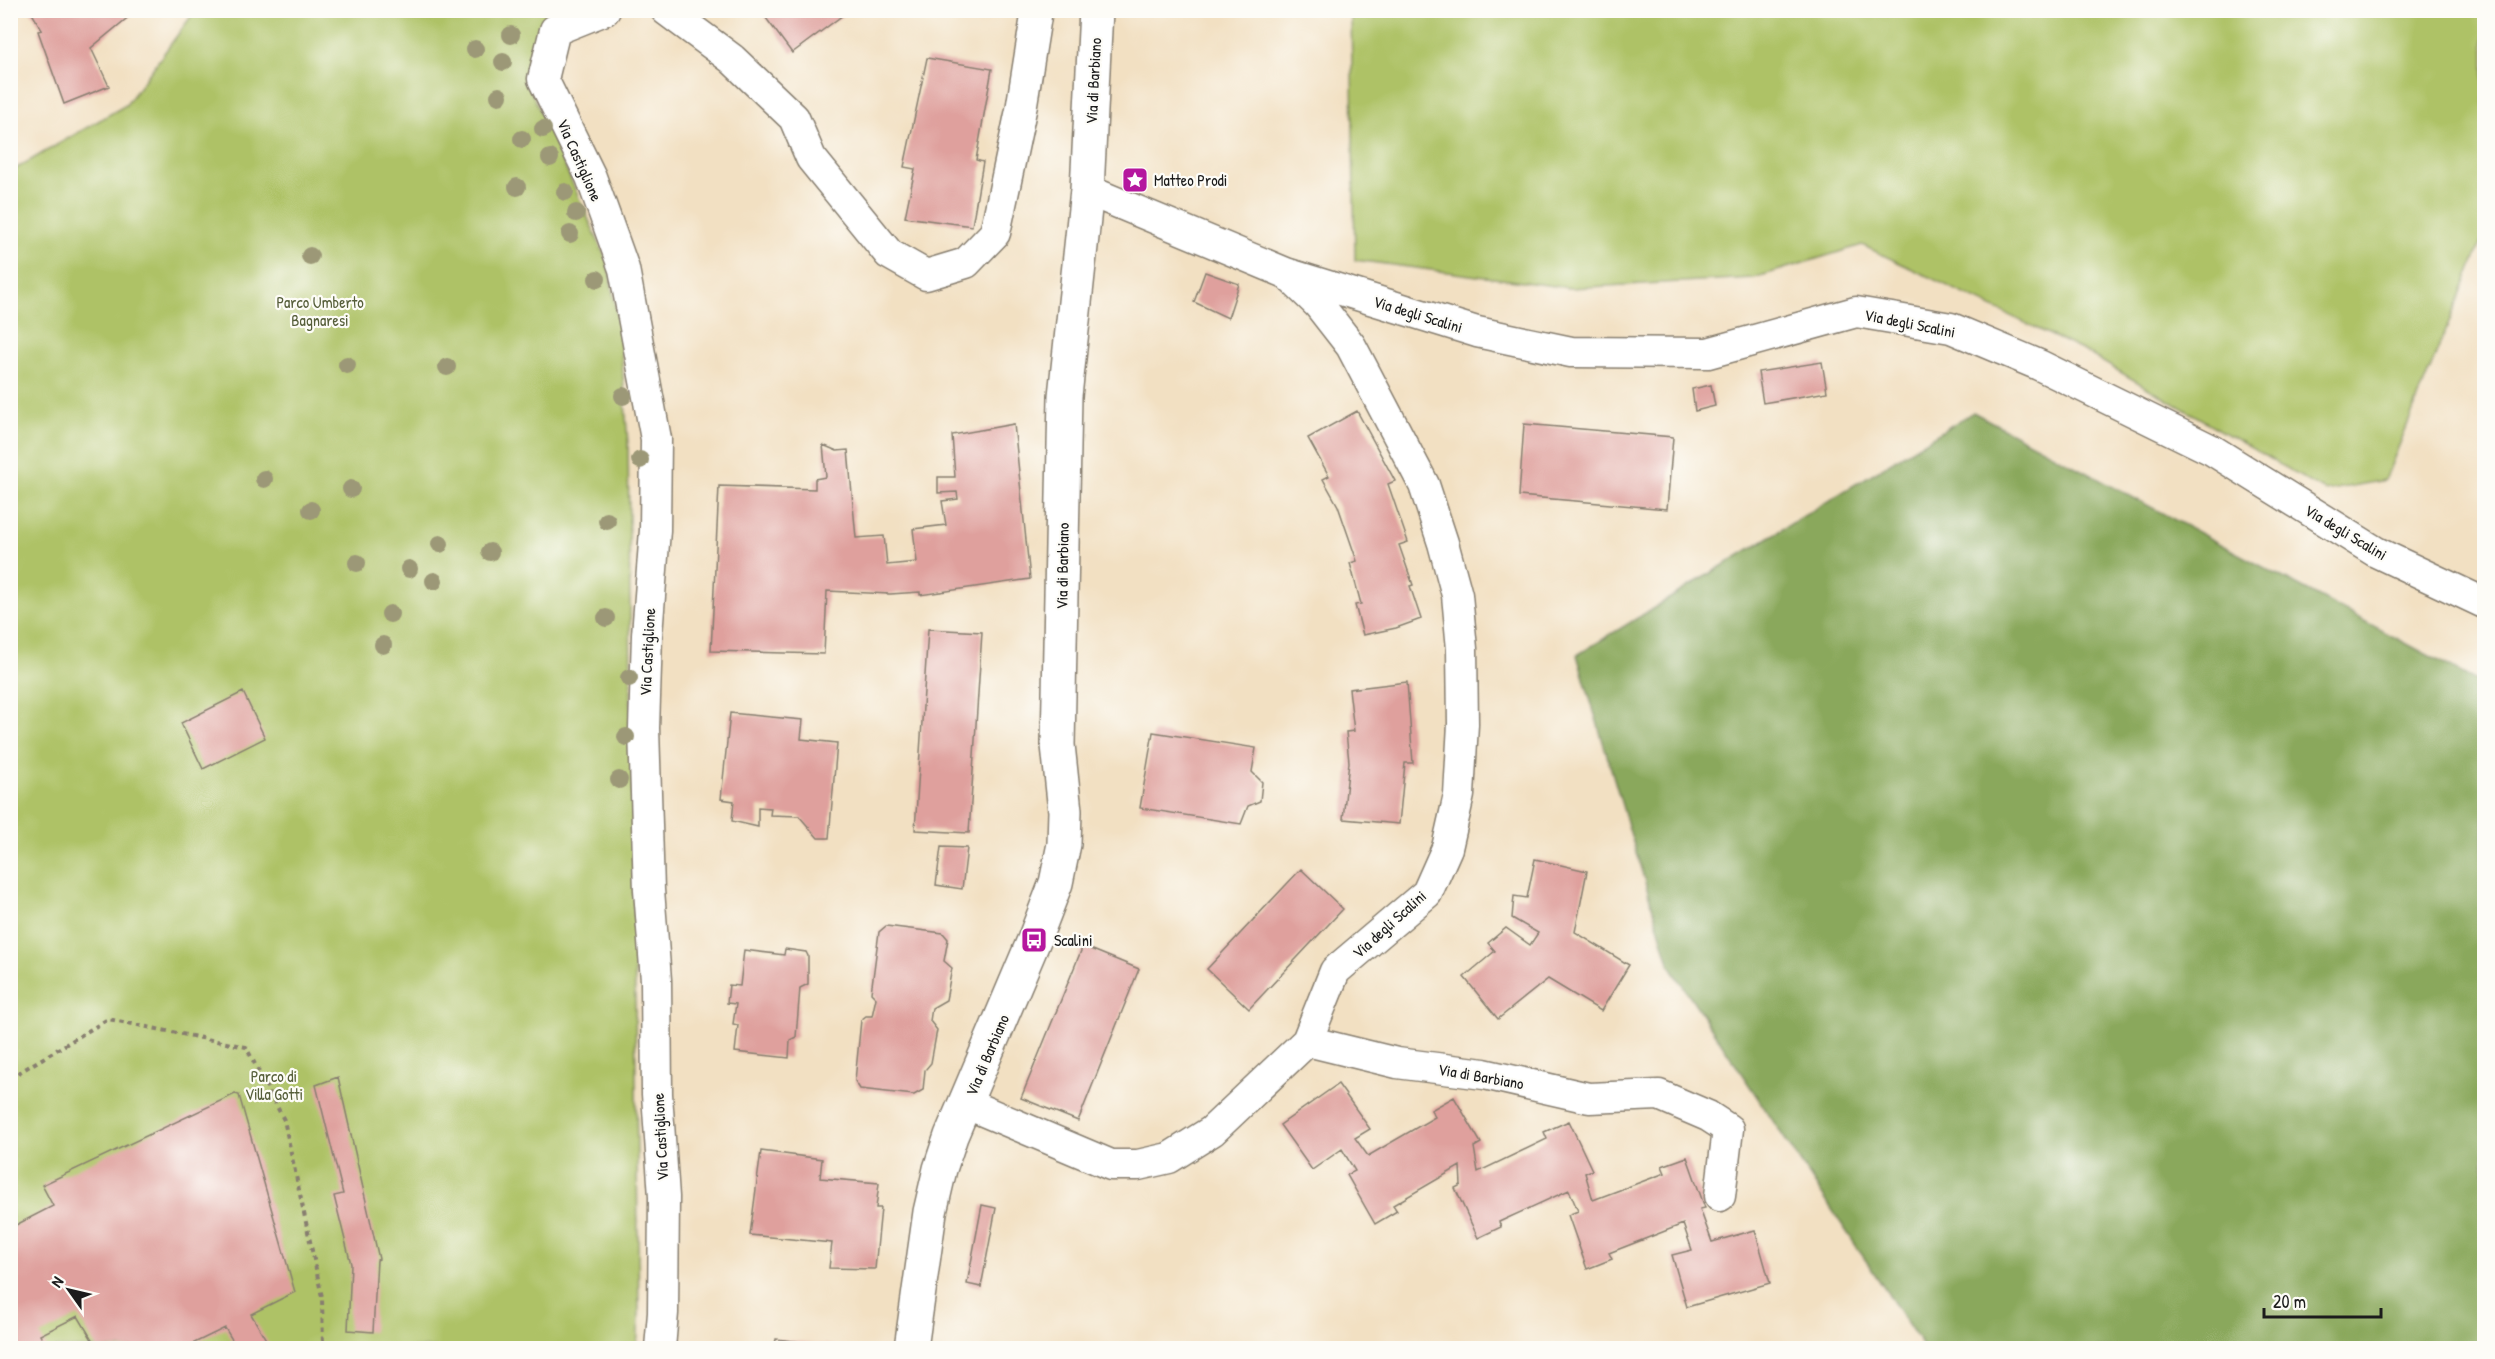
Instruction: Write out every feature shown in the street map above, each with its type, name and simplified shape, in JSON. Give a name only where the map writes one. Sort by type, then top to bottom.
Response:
[{"type":"street","name":"Via Castiglione","points":[[605,10],[555,30],[543,79],[591,177],[624,269],[656,439],[655,530],[647,635],[644,728],[649,890],[656,980],[657,1094],[664,1197],[663,1312],[660,1348]]},
{"type":"street","points":[[666,10],[732,59],[794,118],[811,158],[890,254],[926,275],[966,263],[995,233],[1021,110],[1037,10]]},
{"type":"street","name":"Via di Barbiano","points":[[911,1348],[933,1201],[951,1136],[967,1104],[1056,882],[1064,844],[1065,811],[1058,745],[1065,396],[1087,189],[1096,10]]},
{"type":"street","name":"Via degli Scalini","points":[[1087,189],[1286,273],[1477,332],[1571,352],[1708,353],[1856,312],[1951,328],[2038,365],[2212,450],[2376,552],[2484,603]]},
{"type":"street","name":"Via degli Scalini","points":[[1286,273],[1319,305],[1351,346],[1380,397],[1424,485],[1457,595],[1462,649],[1463,724],[1459,795],[1447,848],[1427,893],[1335,971],[1307,1041]]},
{"type":"street","name":"Via di Barbiano","points":[[967,1104],[1111,1165],[1138,1165],[1169,1158],[1212,1131],[1307,1041],[1396,1063],[1484,1074],[1589,1098],[1659,1095],[1708,1116],[1728,1129],[1720,1196]]},
{"type":"path","points":[[10,1078],[108,1019],[246,1047],[284,1119],[322,1298],[323,1348]]},
{"type":"green space","points":[[195,11],[566,11],[546,19],[528,84],[608,263],[620,334],[628,444],[639,1318],[637,1348],[11,1348],[10,172],[126,105]]},
{"type":"green space","points":[[1351,11],[2484,11],[2484,236],[2385,480],[2325,491],[2084,351],[1862,245],[1754,278],[1570,288],[1355,260]]},
{"type":"green space","points":[[1973,412],[2484,685],[2484,1348],[1924,1348],[1670,966],[1577,655]]},
{"type":"building","points":[[30,10],[137,10],[91,48],[109,86],[64,104],[38,31],[42,30]]},
{"type":"building","points":[[760,10],[846,10],[847,12],[792,53]]},
{"type":"building","points":[[927,58],[992,69],[976,160],[983,162],[972,226],[905,217],[915,169],[904,167]]},
{"type":"building","points":[[1205,272],[1239,284],[1228,318],[1194,302]]},
{"type":"building","points":[[1822,362],[1827,392],[1763,403],[1758,372]]},
{"type":"building","points":[[1711,385],[1715,406],[1695,411],[1692,389]]},
{"type":"building","points":[[1357,411],[1395,481],[1388,484],[1408,542],[1399,545],[1413,585],[1410,586],[1421,619],[1396,628],[1363,635],[1355,605],[1361,604],[1350,563],[1357,561],[1338,506],[1323,479],[1329,476],[1308,438]]},
{"type":"building","points":[[1014,424],[1030,579],[920,595],[920,592],[890,594],[827,591],[824,654],[711,651],[719,486],[815,489],[815,479],[826,477],[823,445],[837,451],[848,450],[856,538],[884,536],[887,565],[917,562],[913,529],[946,525],[942,501],[958,499],[957,492],[938,493],[938,477],[955,477],[952,435]]},
{"type":"building","points":[[1524,424],[1673,437],[1667,509],[1519,496]]},
{"type":"building","points":[[928,629],[982,632],[969,833],[915,830]]},
{"type":"building","points":[[1407,682],[1413,763],[1405,763],[1399,824],[1343,819],[1349,762],[1346,732],[1354,731],[1349,689]]},
{"type":"building","points":[[243,692],[265,738],[203,769],[181,723]]},
{"type":"building","points":[[730,713],[803,720],[801,739],[837,743],[829,838],[818,838],[799,816],[770,815],[771,808],[758,807],[758,827],[732,821],[734,801],[721,799]]},
{"type":"building","points":[[1153,732],[1256,748],[1252,772],[1262,782],[1260,801],[1248,806],[1241,824],[1140,808]]},
{"type":"building","points":[[941,847],[967,848],[962,889],[936,885]]},
{"type":"building","points":[[1535,859],[1587,871],[1575,932],[1629,965],[1601,1011],[1548,979],[1498,1019],[1464,977],[1495,951],[1488,943],[1506,928],[1530,945],[1538,933],[1512,918],[1514,896],[1527,898]]},
{"type":"building","points":[[1301,869],[1343,909],[1249,1009],[1207,969]]},
{"type":"building","points":[[886,926],[943,933],[948,939],[944,961],[952,968],[946,1000],[932,1008],[930,1021],[937,1030],[931,1063],[925,1070],[923,1090],[914,1095],[860,1089],[855,1081],[861,1020],[866,1016],[872,1016],[876,998],[871,993],[879,932]]},
{"type":"building","points":[[1083,946],[1139,969],[1078,1121],[1021,1098]]},
{"type":"building","points":[[785,949],[806,952],[808,956],[808,984],[800,988],[796,1037],[790,1040],[789,1058],[735,1052],[738,1025],[733,1024],[736,1004],[727,1003],[729,985],[740,986],[744,950],[784,955]]},
{"type":"building","points":[[338,1077],[379,1259],[377,1260],[373,1332],[348,1330],[351,1264],[334,1196],[343,1194],[316,1085]]},
{"type":"building","points":[[1338,1084],[1370,1129],[1355,1138],[1368,1156],[1435,1117],[1431,1110],[1454,1097],[1481,1143],[1474,1147],[1478,1172],[1547,1139],[1544,1132],[1569,1121],[1592,1170],[1585,1173],[1593,1200],[1665,1173],[1662,1166],[1687,1157],[1705,1208],[1700,1209],[1712,1242],[1755,1230],[1770,1283],[1687,1307],[1672,1255],[1692,1250],[1683,1224],[1609,1253],[1612,1259],[1587,1269],[1568,1215],[1578,1211],[1569,1190],[1499,1222],[1501,1227],[1478,1238],[1455,1188],[1461,1185],[1460,1166],[1393,1205],[1397,1211],[1375,1224],[1347,1175],[1355,1171],[1342,1149],[1312,1170],[1280,1125]]},
{"type":"building","points":[[235,1094],[239,1095],[295,1292],[251,1314],[271,1348],[237,1348],[225,1328],[184,1348],[97,1348],[78,1316],[40,1335],[47,1348],[10,1348],[10,1228],[53,1206],[42,1185]]},
{"type":"building","points":[[761,1151],[822,1159],[820,1178],[879,1183],[876,1208],[881,1208],[875,1269],[829,1268],[832,1243],[750,1235]]},
{"type":"building","points":[[982,1205],[996,1208],[981,1287],[967,1284]]},
{"type":"building","points":[[776,1339],[845,1347],[845,1348],[774,1348]]},
{"type":"place","name":"Matteo Prodi","points":[[1135,180]]},
{"type":"place","name":"Scalini","points":[[1034,940]]},
{"type":"park label","name":"Parco Umberto Bagnaresi","points":[[320,311]]},
{"type":"park label","name":"Parco di Villa Gotti","points":[[274,1085]]}]
